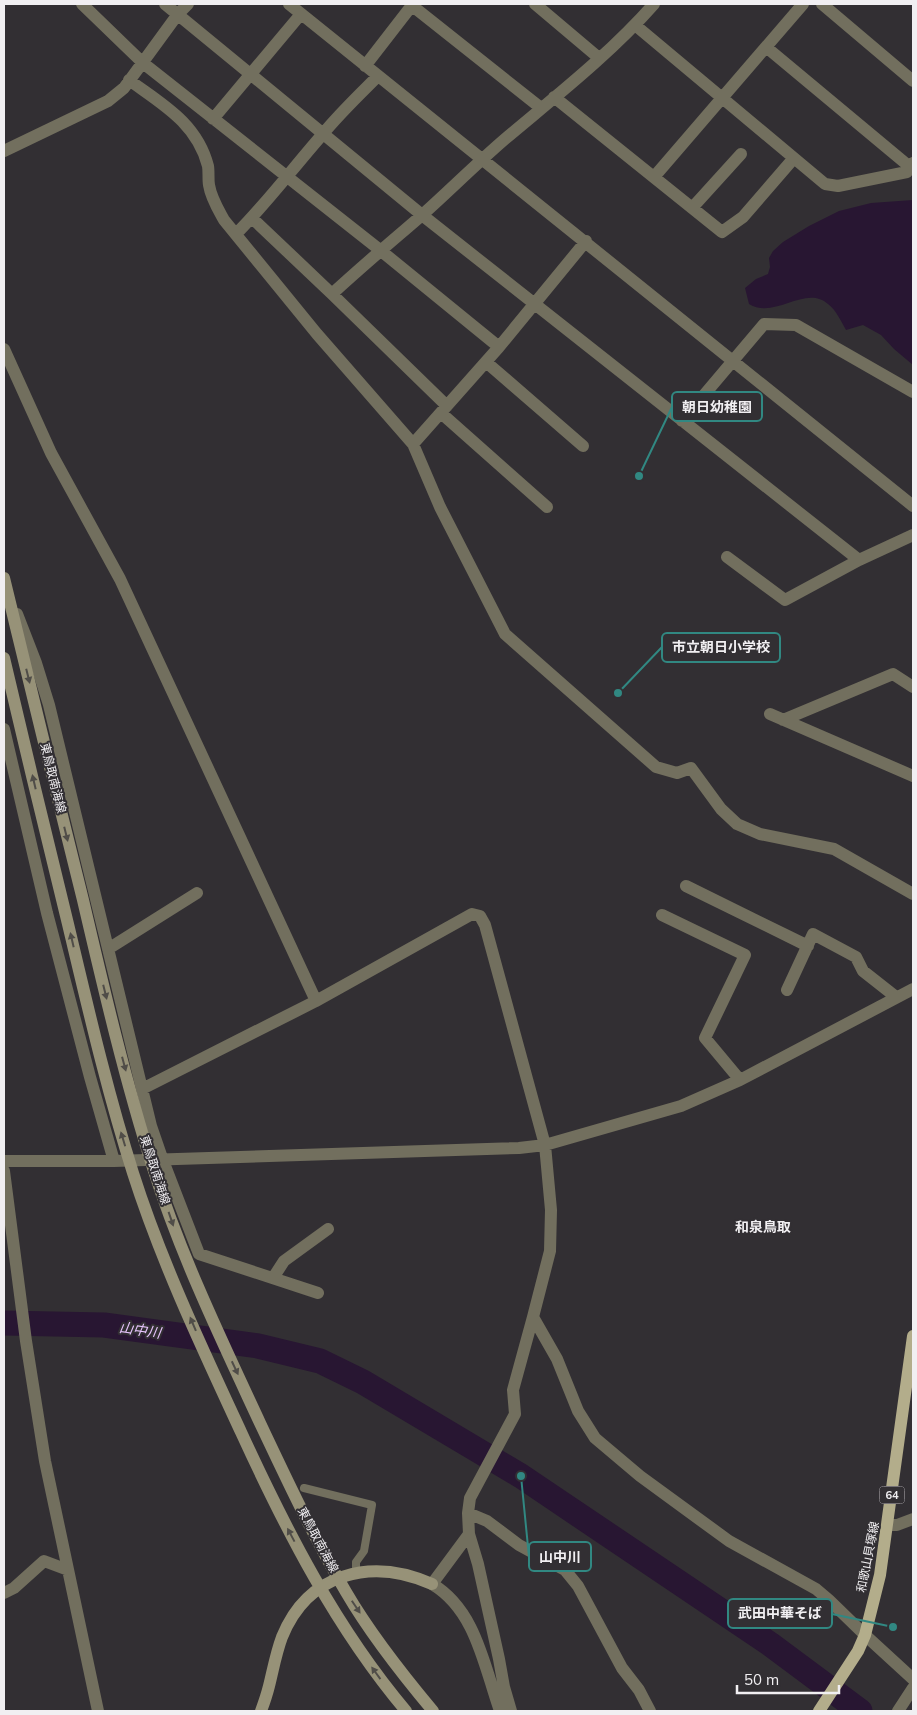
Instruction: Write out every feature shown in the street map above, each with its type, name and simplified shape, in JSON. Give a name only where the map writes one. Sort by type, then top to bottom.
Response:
[{"type":"main road","name":"東鳥取南海線","points":[[4,581],[111,1016],[154,1169],[181,1247],[302,1513],[348,1595],[398,1667],[433,1711]]},
{"type":"main road","name":"東鳥取南海線","points":[[4,658],[91,1022],[134,1176],[208,1361],[260,1473],[309,1569],[360,1650],[406,1711]]},
{"type":"main road","name":"和歌山貝塚線","points":[[818,1711],[858,1651],[865,1635],[880,1575],[913,1336]]},
{"type":"main road","points":[[261,1711],[269,1688],[281,1638],[297,1610],[318,1589],[341,1576],[368,1571],[387,1571],[432,1584]]},
{"type":"street","points":[[82,4],[142,63],[380,250],[499,347]]},
{"type":"street","points":[[165,4],[422,215],[860,560]]},
{"type":"street","points":[[4,152],[108,101],[124,88],[178,14],[188,4]]},
{"type":"street","points":[[289,4],[586,241],[913,506]]},
{"type":"street","points":[[365,66],[412,4],[541,108]]},
{"type":"street","points":[[535,4],[599,58]]},
{"type":"street","points":[[332,294],[422,215],[482,158],[599,58],[635,25],[654,4]]},
{"type":"street","points":[[654,177],[803,4]]},
{"type":"street","points":[[822,4],[913,81]]},
{"type":"street","points":[[213,119],[301,14]]},
{"type":"street","points":[[635,25],[825,184],[838,186],[907,172],[912,165],[766,48]]},
{"type":"street","points":[[236,234],[288,177],[322,134],[378,76]]},
{"type":"street","points":[[129,80],[179,117],[192,132],[201,148],[208,167],[209,186],[214,202],[224,220],[317,334],[413,444],[440,507],[505,634],[656,767],[677,773],[691,768],[721,809],[737,824],[760,834],[834,849],[913,894]]},
{"type":"street","points":[[554,97],[722,232],[742,217],[794,158]]},
{"type":"street","points":[[692,208],[741,154]]},
{"type":"street","points":[[252,218],[332,294],[444,409],[547,507]]},
{"type":"street","points":[[413,444],[499,347],[586,241]]},
{"type":"street","points":[[682,421],[764,324],[796,325],[913,392]]},
{"type":"street","points":[[4,349],[51,453],[120,579],[316,1001]]},
{"type":"street","points":[[486,362],[584,446]]},
{"type":"street","points":[[727,557],[785,600],[913,534]]},
{"type":"street","points":[[4,581],[36,664],[49,705],[151,1126],[199,1254],[318,1293]]},
{"type":"street","points":[[783,720],[893,674],[913,686]]},
{"type":"street","points":[[770,714],[913,776]]},
{"type":"street","points":[[4,728],[47,913],[114,1161]]},
{"type":"street","points":[[686,886],[808,946]]},
{"type":"street","points":[[108,949],[197,893]]},
{"type":"street","points":[[142,1089],[316,1001],[472,914],[480,916],[485,925],[545,1146],[551,1210],[550,1251],[534,1317],[513,1390],[515,1414],[475,1486],[470,1498],[468,1513],[469,1534],[478,1564],[500,1659],[504,1687],[511,1711]]},
{"type":"street","points":[[662,915],[745,955],[705,1038],[740,1080]]},
{"type":"street","points":[[787,990],[813,934],[856,957],[863,971],[896,997]]},
{"type":"street","points":[[4,1161],[114,1161],[545,1146],[681,1106],[740,1080],[913,989]]},
{"type":"street","points":[[4,1170],[26,1341],[45,1461],[98,1711]]},
{"type":"street","points":[[273,1278],[284,1261],[328,1229]]},
{"type":"street","points":[[534,1317],[556,1359],[578,1411],[596,1438],[640,1476],[729,1541],[816,1589],[913,1679]]},
{"type":"street","points":[[468,1513],[487,1521],[519,1545],[569,1573],[578,1586],[622,1668],[639,1690],[650,1711]]},
{"type":"street","points":[[888,1524],[898,1524],[913,1519]]},
{"type":"street","points":[[469,1534],[432,1584],[449,1597],[464,1614],[479,1649],[500,1711]]},
{"type":"street","points":[[4,1593],[14,1588],[44,1561],[68,1570]]},
{"type":"street","points":[[898,1711],[913,1688]]},
{"type":"lane","points":[[304,1488],[372,1505],[364,1551],[356,1562],[356,1573]]},
{"type":"shaded area","points":[[913,200],[913,365],[881,335],[863,325],[846,330],[833,309],[819,299],[800,299],[769,308],[759,308],[749,304],[745,288],[756,279],[768,274],[770,267],[769,258],[773,251],[783,242],[839,211],[871,203]]},
{"type":"waterway","name":"山中川","points":[[4,1323],[104,1325],[258,1346],[320,1361],[363,1382],[521,1476],[770,1644],[860,1711]]},
{"type":"place","name":"朝日幼稚園","points":[[639,476]]},
{"type":"place","name":"市立朝日小学校","points":[[618,693]]},
{"type":"place","name":"山中川","points":[[521,1476]]},
{"type":"place","name":"武田中華そば","points":[[893,1627]]},
{"type":"district","name":"和泉鳥取","points":[[763,1227]]}]
